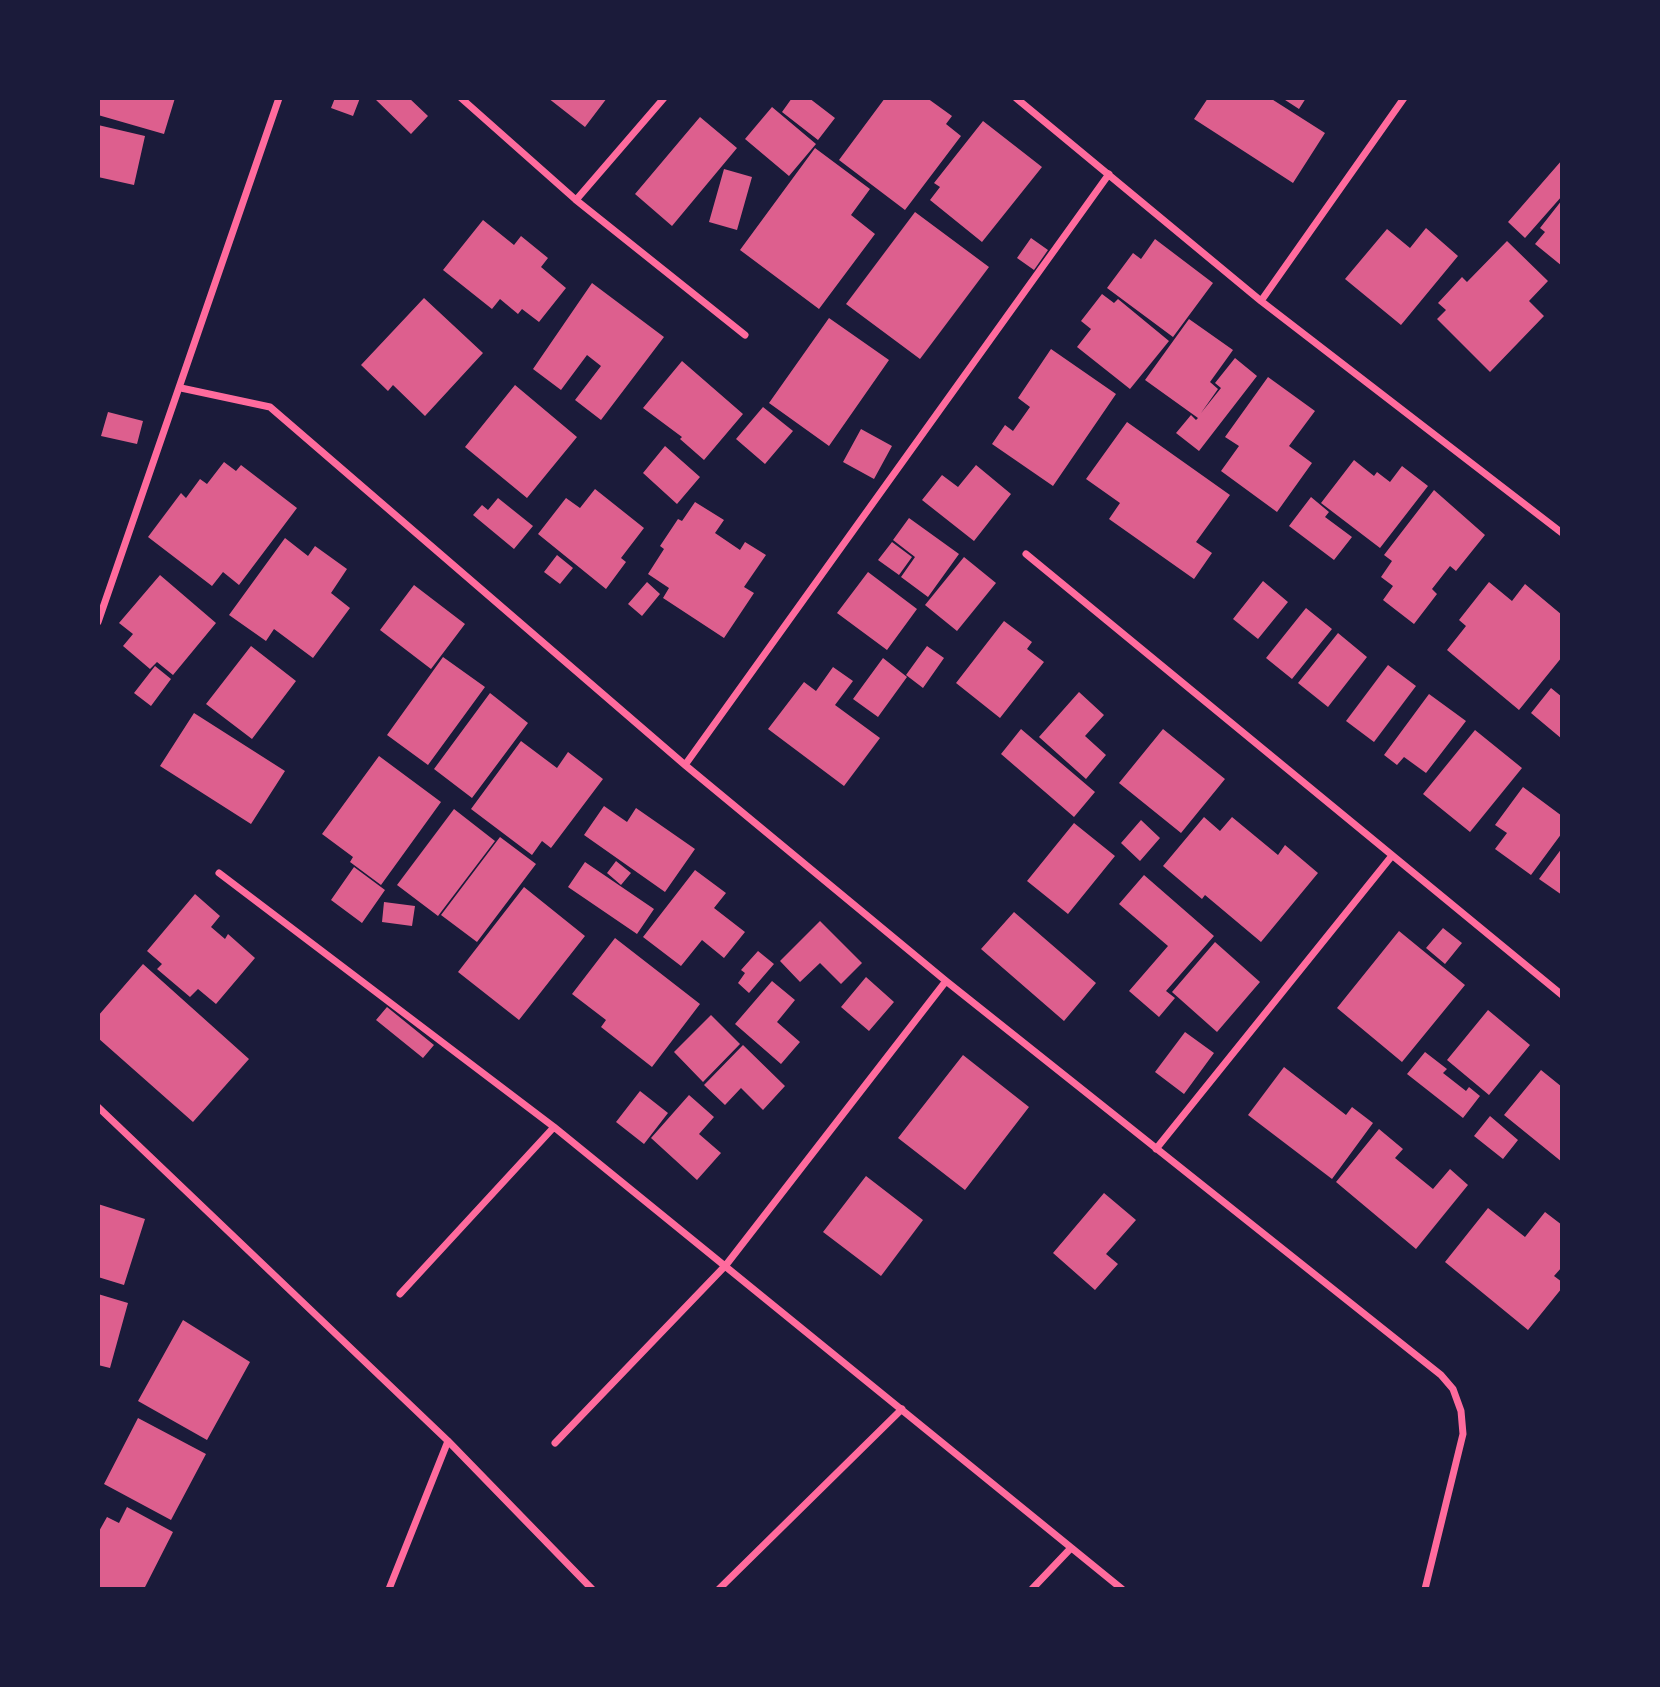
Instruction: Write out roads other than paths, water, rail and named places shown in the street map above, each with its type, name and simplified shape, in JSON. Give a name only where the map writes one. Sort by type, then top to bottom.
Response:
[{"type":"street","points":[[98,622],[279,98]]},
{"type":"street","points":[[461,98],[576,200],[744,335]]},
{"type":"street","points":[[576,200],[664,98]]},
{"type":"street","points":[[1016,98],[1261,301],[1562,533]]},
{"type":"street","points":[[1261,301],[1404,98]]},
{"type":"street","points":[[685,765],[1109,174]]},
{"type":"street","points":[[181,388],[270,407],[685,765],[946,981],[1441,1375],[1454,1389],[1461,1411],[1463,1434],[1425,1589]]},
{"type":"street","points":[[1026,554],[1562,995]]},
{"type":"street","points":[[1156,1149],[1391,857]]},
{"type":"street","points":[[219,873],[554,1127],[1122,1589]]},
{"type":"street","points":[[555,1443],[726,1265],[946,981]]},
{"type":"street","points":[[99,1110],[448,1441],[592,1589]]},
{"type":"street","points":[[400,1294],[554,1127]]},
{"type":"street","points":[[719,1589],[902,1409]]},
{"type":"street","points":[[389,1589],[448,1441]]},
{"type":"street","points":[[1032,1589],[1071,1548]]}]
